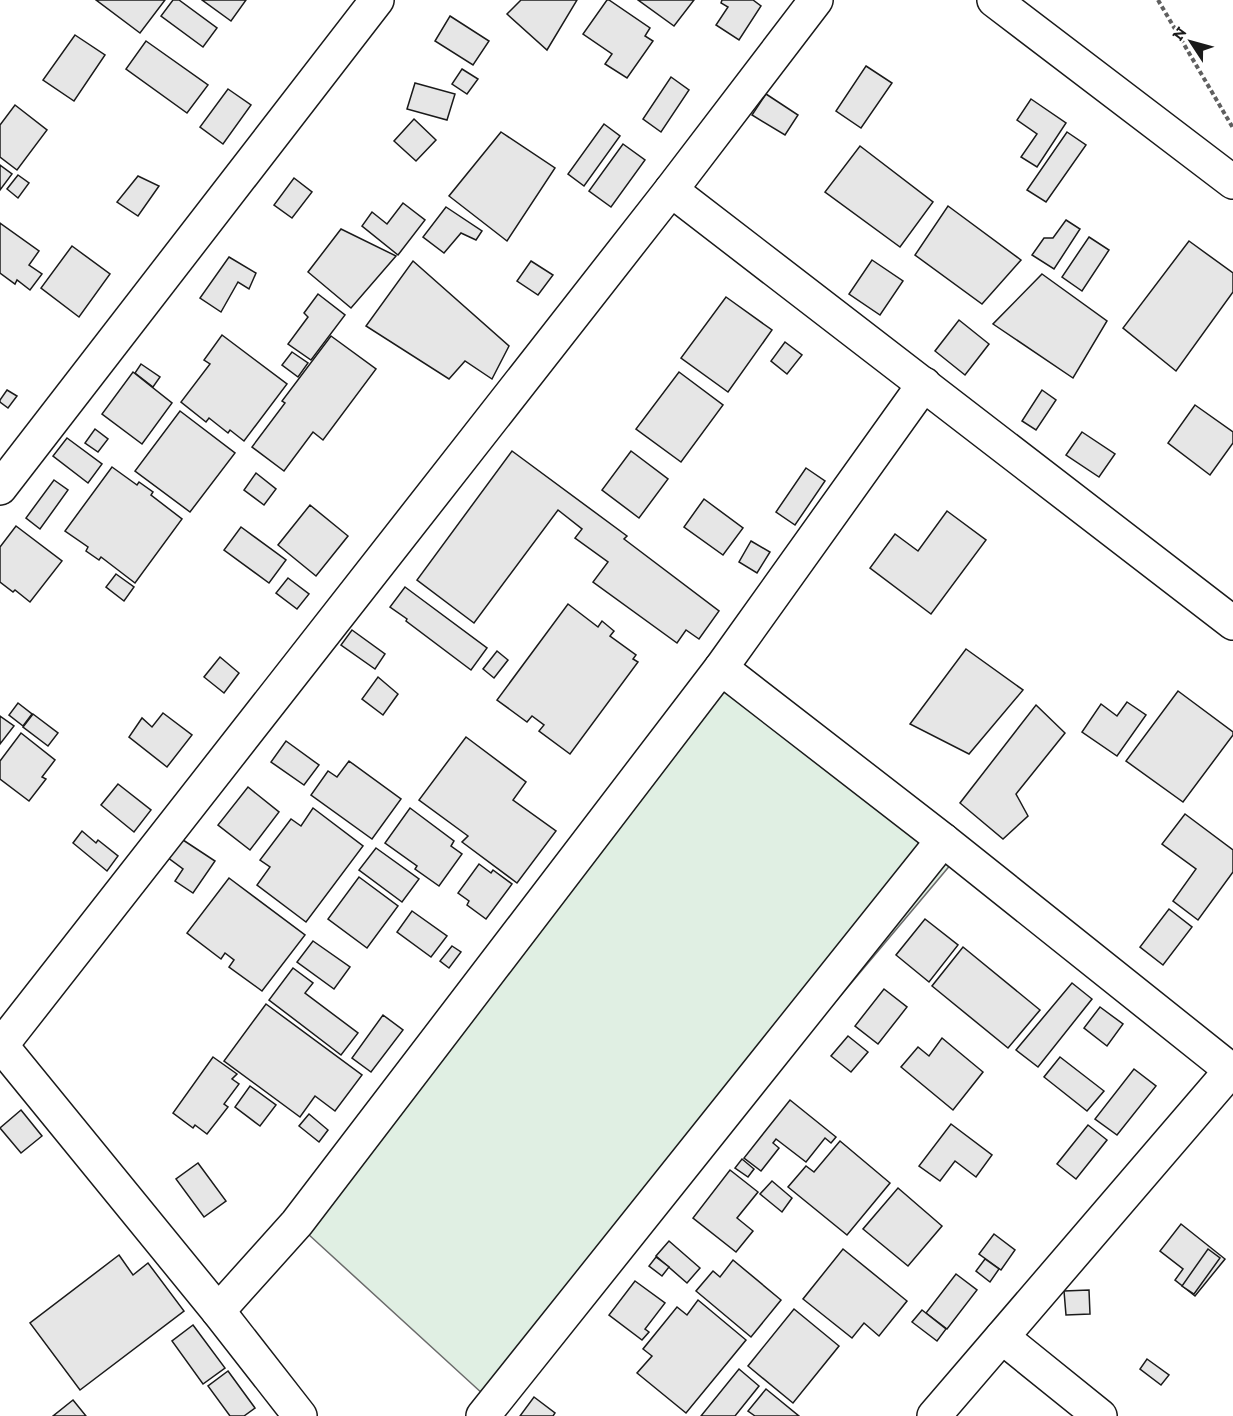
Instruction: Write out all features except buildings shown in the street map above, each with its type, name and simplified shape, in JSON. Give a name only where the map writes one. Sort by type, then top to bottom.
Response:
[{"type":"street","points":[[0,488],[377,0]]},
{"type":"street","points":[[300,1416],[218,1311],[0,1046],[671,190],[816,0]]},
{"type":"street","points":[[994,0],[1233,182]]},
{"type":"street","points":[[671,190],[1233,623]]},
{"type":"street","points":[[218,1311],[297,1223],[721,668],[924,384]]},
{"type":"street","points":[[721,668],[1232,1069],[934,1416]]},
{"type":"street","points":[[483,1416],[943,840]]},
{"type":"street","points":[[1002,1337],[1100,1416]]},
{"type":"path","points":[[1158,0],[1233,128]]},
{"type":"green space","points":[[727,677],[957,857],[496,1406],[308,1234]]}]
